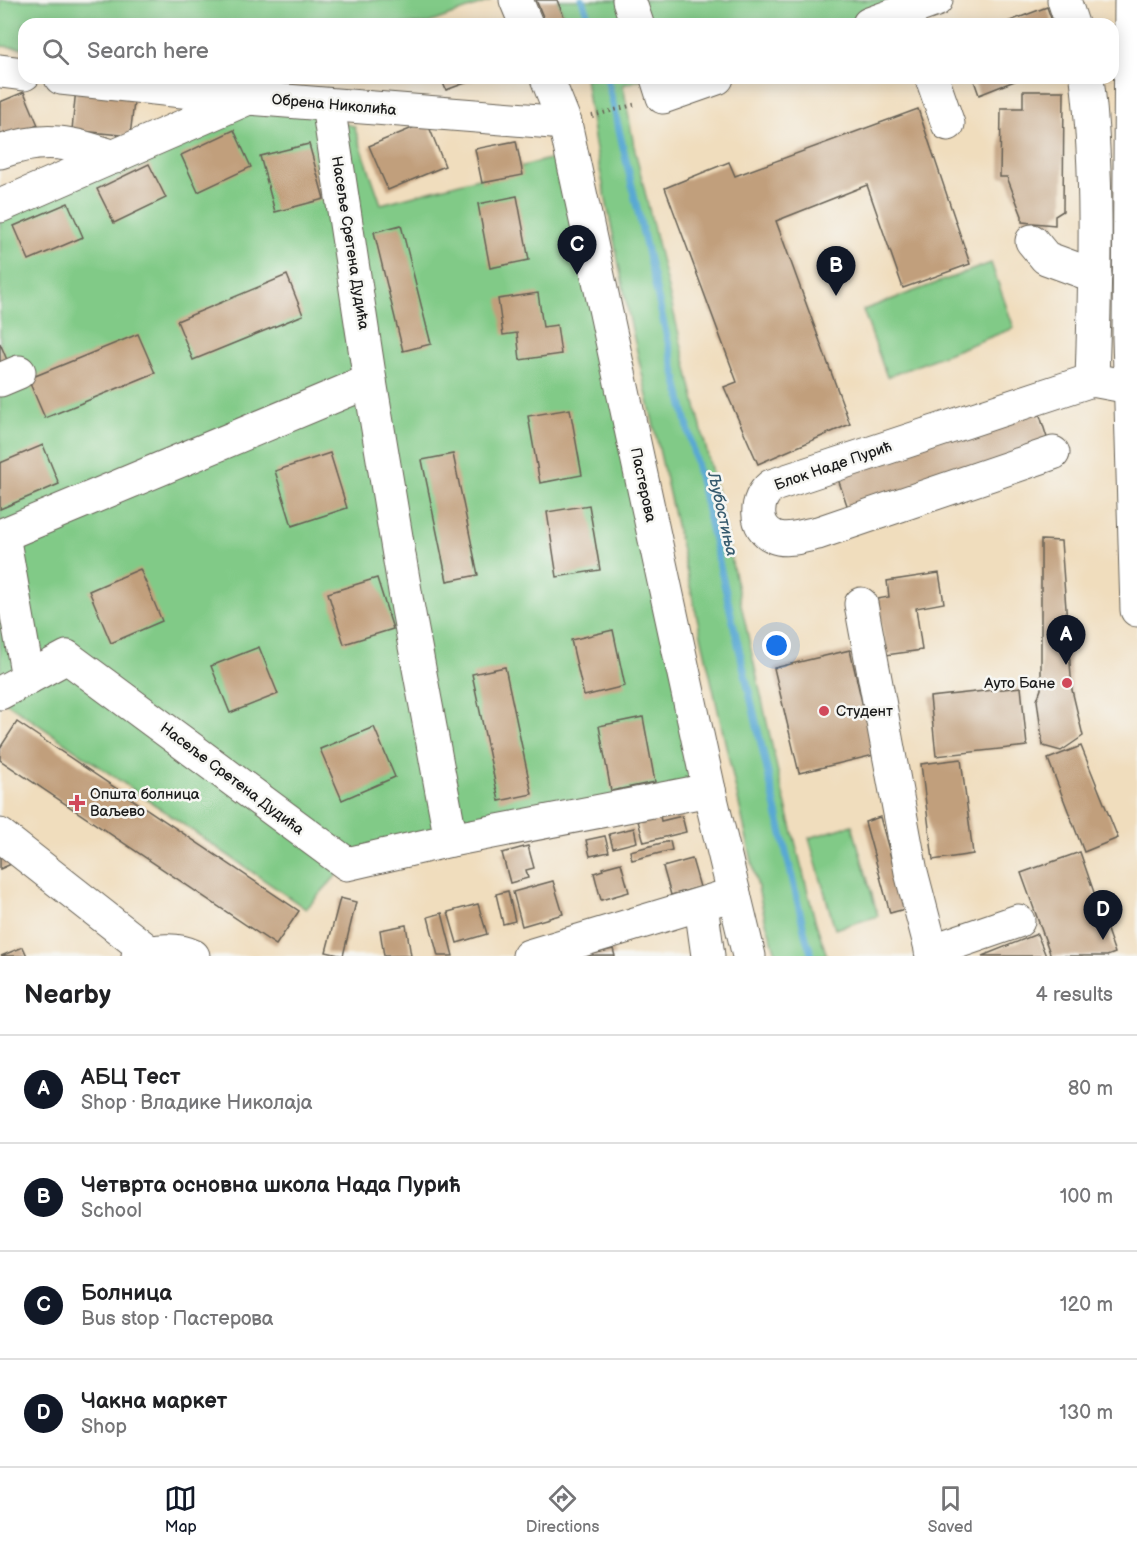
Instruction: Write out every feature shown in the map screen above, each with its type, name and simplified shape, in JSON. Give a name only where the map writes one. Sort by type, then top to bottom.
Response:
[{"type":"street","points":[[516,0],[524,18]]},
{"type":"street","points":[[629,0],[636,18]]},
{"type":"street","points":[[1064,0],[1070,18]]},
{"type":"street","points":[[1131,0],[1130,387],[1137,610]]},
{"type":"street","points":[[893,18],[920,11]]},
{"type":"street","points":[[0,71],[18,73]]},
{"type":"street","points":[[118,84],[248,98]]},
{"type":"street","name":"Пастерова","points":[[551,84],[574,121],[709,790],[749,956]]},
{"type":"street","points":[[659,84],[663,97],[700,84]]},
{"type":"street","points":[[934,84],[948,124]]},
{"type":"street","points":[[1088,84],[1094,134],[1095,276],[1092,380]]},
{"type":"street","name":"Обрена Николића","points":[[0,206],[248,98],[574,121]]},
{"type":"street","name":"Насеље Сретена Дудића","points":[[328,105],[408,609],[451,840]]},
{"type":"street","points":[[0,152],[30,143],[50,141],[75,144],[115,157]]},
{"type":"street","points":[[1032,241],[1046,258],[1095,276]]},
{"type":"street","name":"Блок Наде Пурић","points":[[1053,453],[818,533],[792,538],[777,538],[766,531],[759,518],[759,504],[763,493],[771,486],[1092,380],[1130,387]]},
{"type":"street","points":[[28,678],[1,536],[370,381]]},
{"type":"street","points":[[861,604],[911,872],[932,954],[1018,921]]},
{"type":"street","name":"Насеље Сретена Дудића","points":[[0,693],[68,657],[347,864],[451,840],[709,790]]},
{"type":"street","points":[[0,835],[144,954],[183,951],[193,956]]},
{"type":"street","points":[[536,955],[734,894]]},
{"type":"street","points":[[701,905],[708,956]]},
{"type":"path","points":[[574,121],[637,104]]},
{"type":"green space","points":[[0,0],[490,0],[443,18],[18,18],[18,48],[0,46]]},
{"type":"green space","points":[[557,0],[936,0],[886,18],[564,18]]},
{"type":"green space","points":[[586,84],[626,84],[623,85],[634,146],[716,490],[780,782],[815,920],[827,956],[777,956],[765,919],[629,316],[595,144]]},
{"type":"green space","points":[[248,98],[354,126],[381,204],[572,153],[709,790],[347,864],[306,909],[0,698],[0,206]]},
{"type":"green space","points":[[991,263],[1014,328],[887,377],[863,310]]},
{"type":"green space","points":[[852,825],[878,916],[835,929],[809,838]]},
{"type":"building","points":[[536,0],[557,0],[564,18],[544,18]]},
{"type":"building","points":[[1047,7],[1051,18],[1018,18]]},
{"type":"building","points":[[444,84],[462,84],[446,90]]},
{"type":"building","points":[[975,84],[1007,84],[979,95]]},
{"type":"building","points":[[76,88],[135,94],[130,136],[72,130]]},
{"type":"building","points":[[1023,91],[1064,91],[1063,211],[1055,216],[1055,225],[1022,222],[1022,216],[1007,177],[1000,177],[1001,108],[1023,108]]},
{"type":"building","points":[[24,92],[38,125],[0,141],[0,102]]},
{"type":"building","points":[[918,109],[970,264],[903,288],[867,185],[776,221],[850,424],[758,464],[724,387],[737,382],[665,188],[729,162],[735,176]]},
{"type":"building","points":[[427,122],[445,166],[388,190],[369,146]]},
{"type":"building","points":[[234,130],[251,167],[198,192],[181,155]]},
{"type":"building","points":[[516,141],[523,175],[482,183],[475,149]]},
{"type":"building","points":[[309,144],[324,199],[275,212],[260,156]]},
{"type":"building","points":[[149,164],[166,198],[114,223],[97,189]]},
{"type":"building","points":[[517,196],[529,260],[490,268],[478,204]]},
{"type":"building","points":[[68,203],[83,237],[29,260],[14,226]]},
{"type":"building","points":[[401,225],[431,344],[403,351],[374,232]]},
{"type":"building","points":[[287,275],[303,315],[193,360],[177,321]]},
{"type":"building","points":[[538,293],[543,327],[557,325],[561,354],[520,360],[517,333],[503,335],[498,299]]},
{"type":"building","points":[[138,334],[155,373],[45,418],[28,379]]},
{"type":"building","points":[[0,343],[7,360],[0,363]]},
{"type":"building","points":[[1037,406],[1049,444],[849,511],[836,473]]},
{"type":"building","points":[[570,409],[582,475],[540,483],[528,416]]},
{"type":"building","points":[[43,445],[59,484],[0,509],[0,463]]},
{"type":"building","points":[[330,453],[347,508],[292,526],[275,471]]},
{"type":"building","points":[[453,454],[478,575],[447,581],[422,460]]},
{"type":"building","points":[[589,505],[600,570],[557,577],[547,512]]},
{"type":"building","points":[[1041,540],[1061,541],[1072,690],[1083,736],[1061,751],[1043,746],[1037,700],[1041,689]]},
{"type":"building","points":[[140,569],[162,621],[111,643],[89,591]]},
{"type":"building","points":[[939,573],[944,603],[916,608],[922,650],[886,655],[877,599],[889,597],[887,581]]},
{"type":"building","points":[[377,578],[393,629],[344,644],[328,593]]},
{"type":"building","points":[[613,630],[625,686],[584,696],[571,640]]},
{"type":"building","points":[[259,647],[278,694],[230,713],[211,666]]},
{"type":"building","name":"Студент","points":[[850,650],[874,755],[799,773],[774,668]]},
{"type":"building","points":[[505,667],[532,794],[499,801],[472,674]]},
{"type":"building","points":[[1021,687],[1027,746],[936,756],[930,697]]},
{"type":"building","points":[[643,717],[655,782],[611,791],[599,726]]},
{"type":"building","points":[[17,722],[299,911],[276,945],[0,760],[0,748]]},
{"type":"building","points":[[374,727],[395,777],[342,800],[320,749]]},
{"type":"building","points":[[1081,746],[1118,838],[1084,852],[1048,759]]},
{"type":"building","points":[[961,759],[973,854],[933,860],[921,764]]},
{"type":"building","points":[[660,816],[661,821],[682,816],[686,832],[644,842],[638,821]]},
{"type":"building","points":[[880,817],[905,909],[890,913],[865,822]]},
{"type":"building","points":[[634,828],[637,842],[613,848],[609,834]]},
{"type":"building","points":[[605,836],[609,852],[590,856],[586,840]]},
{"type":"building","points":[[670,841],[672,850],[632,860],[630,851]]},
{"type":"building","points":[[0,845],[20,860],[0,869]]},
{"type":"building","points":[[528,846],[534,868],[526,870],[528,878],[510,883],[502,853]]},
{"type":"building","points":[[1080,852],[1115,953],[1107,956],[1051,956],[1021,873]]},
{"type":"building","points":[[692,859],[700,887],[671,895],[663,867]]},
{"type":"building","points":[[621,863],[629,892],[601,900],[594,873],[603,870],[602,868]]},
{"type":"building","points":[[553,881],[563,914],[522,926],[513,892]]},
{"type":"building","points":[[508,891],[515,921],[503,924],[496,894]]},
{"type":"building","points":[[340,898],[356,902],[343,956],[326,952]]},
{"type":"building","points":[[478,904],[487,934],[457,943],[448,912]]},
{"type":"building","points":[[442,913],[453,956],[438,956],[428,917]]},
{"type":"building","points":[[406,925],[411,956],[384,956],[380,930]]},
{"type":"building","points":[[1037,934],[1046,956],[982,956]]},
{"type":"building","points":[[23,947],[27,956],[1,956]]},
{"type":"building","points":[[613,949],[615,956],[588,956],[588,955]]},
{"type":"waterway","name":"Љубостиња","points":[[582,0],[589,18]]},
{"type":"waterway","name":"Љубостиња","points":[[608,84],[812,956]]},
{"type":"place","name":"Болница","points":[[577,275]]},
{"type":"place","name":"Четврта основна школа Нада Пурић","points":[[836,296]]},
{"type":"place","name":"АБЦ Тест","points":[[1066,665]]},
{"type":"place","name":"Ауто Бане","points":[[1067,683]]},
{"type":"place","name":"Студент","points":[[824,711]]},
{"type":"place","name":"Општа болница Ваљево","points":[[77,803]]},
{"type":"place","name":"Чакна маркет","points":[[1103,940]]}]
